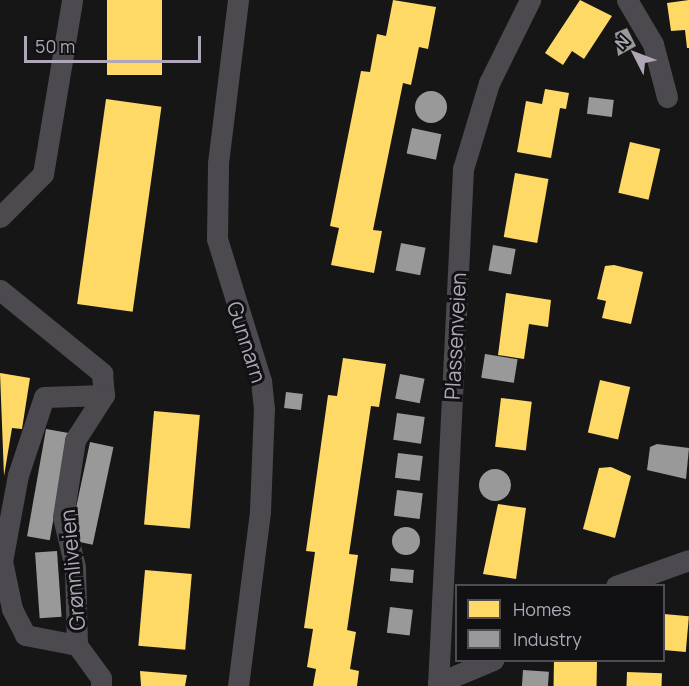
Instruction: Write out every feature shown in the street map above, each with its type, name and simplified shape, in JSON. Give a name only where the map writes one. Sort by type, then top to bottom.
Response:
[{"type":"street","points":[[0,217],[43,174],[72,0]]},
{"type":"street","name":"Gunnarn","points":[[238,0],[218,163],[217,239],[261,381],[264,450],[238,686]]},
{"type":"street","name":"Plassenveien","points":[[438,684],[463,169],[489,83],[530,0]]},
{"type":"street","points":[[627,0],[653,44],[667,97]]},
{"type":"street","points":[[0,290],[102,373],[104,395]]},
{"type":"street","name":"Grønnliveien","points":[[78,645],[25,635],[12,609],[2,561],[18,475],[44,397],[104,395]]},
{"type":"street","name":"Grønnliveien","points":[[101,686],[101,678],[78,645],[75,567],[63,517],[75,440],[104,395]]},
{"type":"street","points":[[619,584],[689,560]]},
{"type":"street","points":[[438,684],[488,662]]},
{"type":"building: Homes","points":[[107,0],[162,0],[162,75],[107,75]]},
{"type":"building: Homes","points":[[393,0],[436,7],[428,49],[419,47],[411,85],[403,83],[373,230],[382,231],[374,273],[331,265],[339,228],[330,226],[361,71],[370,72],[377,34],[386,36]]},
{"type":"building: Homes","points":[[580,0],[612,16],[584,59],[572,51],[563,65],[545,53]]},
{"type":"building: Homes","points":[[689,0],[689,48],[687,48],[685,30],[671,31],[667,3]]},
{"type":"building: Homes","points":[[545,89],[569,93],[566,109],[560,108],[551,158],[517,152],[526,101],[542,104]]},
{"type":"building: Homes","points":[[106,99],[161,107],[133,312],[77,304]]},
{"type":"building: Homes","points":[[630,142],[660,149],[649,200],[618,193]]},
{"type":"building: Homes","points":[[515,173],[548,179],[537,243],[504,237]]},
{"type":"building: Homes","points":[[614,265],[643,272],[631,324],[602,318],[606,301],[597,299],[605,266]]},
{"type":"building: Homes","points":[[506,293],[551,300],[548,327],[529,324],[524,359],[498,355]]},
{"type":"building: Homes","points":[[343,358],[386,364],[379,407],[371,406],[349,554],[358,555],[347,630],[356,632],[350,669],[359,671],[357,686],[313,686],[316,669],[307,667],[313,629],[304,628],[315,552],[306,551],[328,395],[337,396]]},
{"type":"building: Homes","points":[[0,373],[30,378],[22,429],[12,428],[4,476]]},
{"type":"building: Homes","points":[[600,380],[630,387],[618,440],[588,433]]},
{"type":"building: Homes","points":[[501,398],[532,402],[526,450],[495,447]]},
{"type":"building: Homes","points":[[154,411],[200,415],[190,529],[144,525]]},
{"type":"building: Homes","points":[[611,467],[631,476],[615,538],[583,529],[599,468]]},
{"type":"building: Homes","points":[[498,504],[526,508],[516,579],[483,574]]},
{"type":"building: Homes","points":[[145,570],[192,574],[185,650],[138,646]]},
{"type":"building: Homes","points":[[665,614],[689,616],[686,652],[665,650]]},
{"type":"building: Homes","points":[[554,662],[597,662],[597,686],[554,686]]},
{"type":"building: Homes","points":[[140,671],[187,675],[185,686],[141,686]]},
{"type":"building: Homes","points":[[627,672],[662,673],[662,686],[627,686]]},
{"type":"building: Industry","points":[[627,28],[636,46],[618,56],[615,33]]},
{"type":"building: Industry","points":[[431,91],[442,96],[447,107],[442,118],[431,123],[420,118],[415,107],[420,96]]},
{"type":"building: Industry","points":[[589,97],[614,100],[612,117],[587,114]]},
{"type":"building: Industry","points":[[412,128],[441,134],[436,160],[407,153]]},
{"type":"building: Industry","points":[[401,243],[426,248],[420,275],[396,270]]},
{"type":"building: Industry","points":[[493,245],[516,249],[511,275],[488,271]]},
{"type":"building: Industry","points":[[485,354],[518,359],[514,383],[481,378]]},
{"type":"building: Industry","points":[[400,374],[425,379],[420,403],[395,399]]},
{"type":"building: Industry","points":[[286,392],[303,394],[301,410],[284,408]]},
{"type":"building: Industry","points":[[397,413],[425,417],[421,444],[393,440]]},
{"type":"building: Industry","points":[[46,429],[69,433],[50,540],[27,536]]},
{"type":"building: Industry","points":[[90,442],[113,447],[93,545],[69,540]]},
{"type":"building: Industry","points":[[657,444],[689,448],[686,479],[647,470],[650,447]]},
{"type":"building: Industry","points":[[398,453],[423,456],[420,481],[395,478]]},
{"type":"building: Industry","points":[[495,469],[506,474],[511,485],[506,496],[495,501],[484,496],[479,485],[484,474]]},
{"type":"building: Industry","points":[[397,490],[423,493],[420,519],[394,516]]},
{"type":"building: Industry","points":[[406,527],[416,531],[420,541],[416,551],[406,555],[396,551],[392,541],[396,531]]},
{"type":"building: Industry","points":[[57,551],[62,617],[40,618],[35,553]]},
{"type":"building: Industry","points":[[391,568],[414,570],[413,583],[390,581]]},
{"type":"building: Industry","points":[[390,607],[413,610],[410,636],[387,633]]},
{"type":"building: Industry","points":[[523,670],[549,672],[548,686],[522,686]]}]
